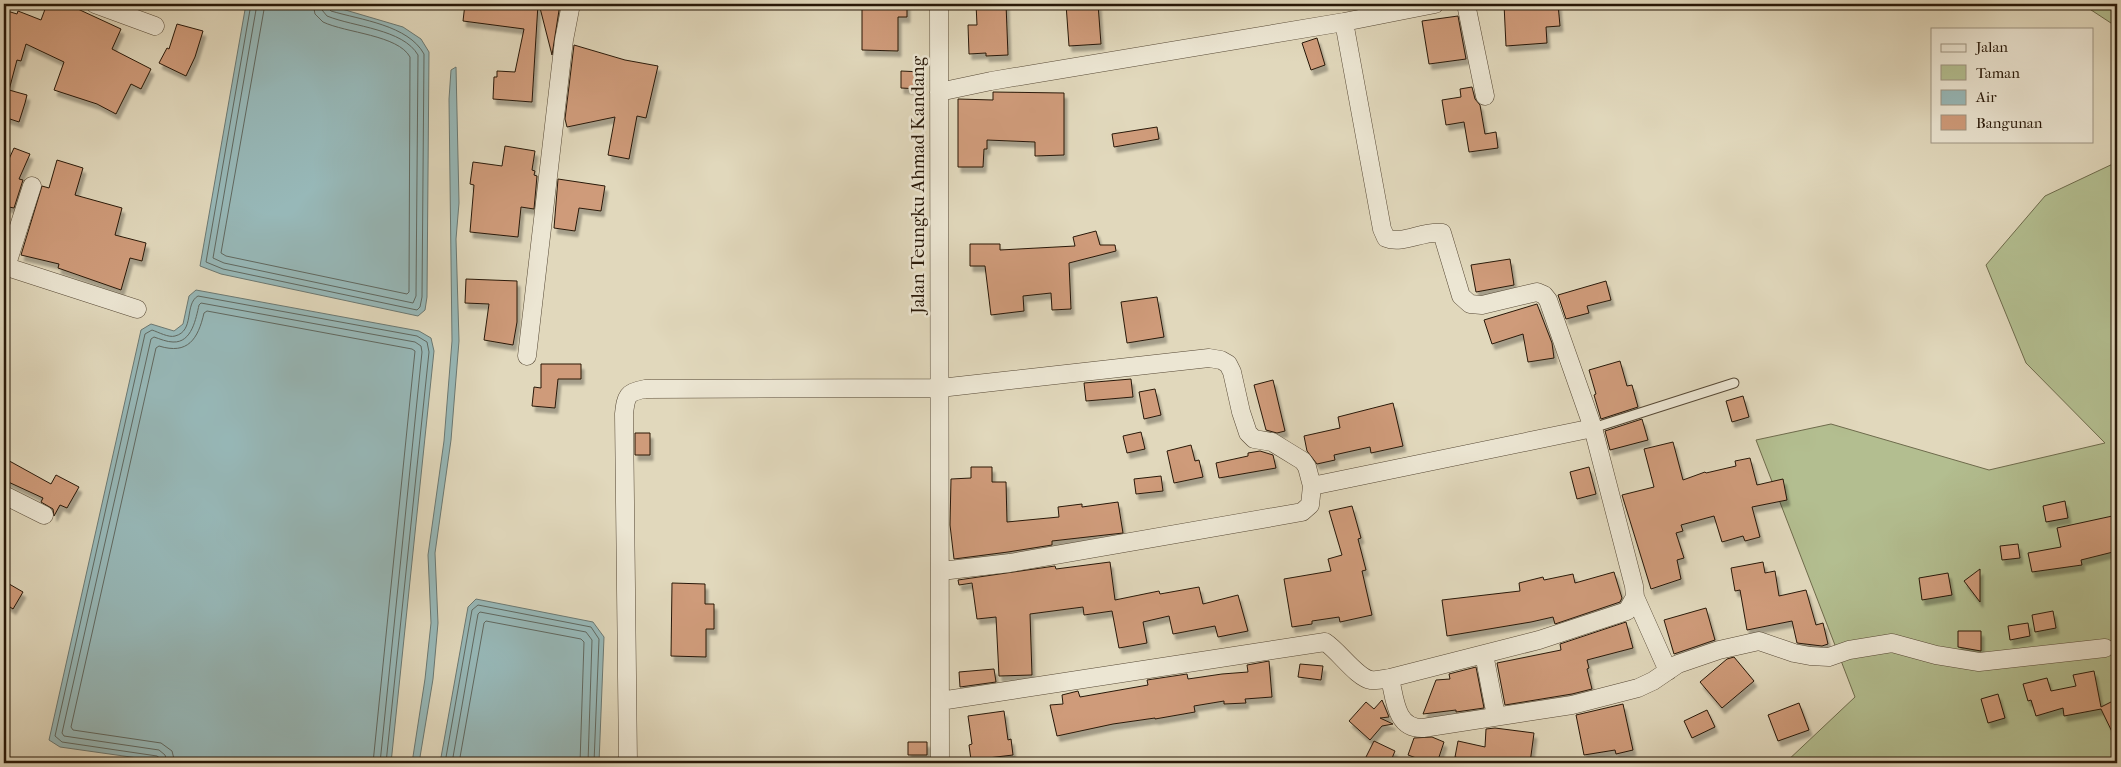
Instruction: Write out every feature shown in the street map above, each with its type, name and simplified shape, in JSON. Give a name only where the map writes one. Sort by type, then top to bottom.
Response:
[{"type":"street","points":[[95,4],[155,26]]},
{"type":"street","points":[[527,356],[564,40],[570,4]]},
{"type":"street","name":"Jalan Teungku Ahmad Kandang","points":[[939,4],[940,763]]},
{"type":"street","points":[[939,92],[992,80],[1344,22],[1434,4]]},
{"type":"street","points":[[1466,4],[1485,96]]},
{"type":"street","points":[[1344,22],[1382,229],[1386,238],[1394,241],[1432,232],[1442,233],[1461,296],[1470,304],[1482,305],[1537,292],[1544,295],[1548,300],[1593,428],[1634,586],[1635,597],[1668,671]]},
{"type":"street","points":[[32,186],[5,267],[137,309]]},
{"type":"street","points":[[628,763],[624,414],[627,396],[633,391],[939,376],[1209,358],[1221,360],[1228,364],[1232,372],[1240,412],[1248,433],[1254,439],[1272,442],[1303,461],[1307,467],[1312,486],[1310,505],[1302,512],[1010,563],[941,571]]},
{"type":"street","points":[[1312,486],[1593,428]]},
{"type":"street","points":[[4,495],[44,515]]},
{"type":"street","points":[[940,701],[1325,642],[1337,649],[1359,675],[1370,680],[1390,678],[1539,640],[1627,610],[1635,597]]},
{"type":"street","points":[[1390,678],[1401,718],[1414,728],[1572,705],[1638,688],[1678,664],[1719,650],[1759,640],[1794,653],[1810,656],[1829,657],[1849,650],[1892,643],[1936,655],[1980,662],[2104,648]]},
{"type":"street","points":[[1484,654],[1496,716]]},
{"type":"lane","points":[[1593,428],[1734,383]]},
{"type":"green space","points":[[2082,4],[2117,4],[2117,27]]},
{"type":"green space","points":[[2117,162],[2117,763],[1894,763],[1888,757],[1883,763],[1785,763],[1855,697],[1756,440],[1831,424],[1989,470],[2105,443],[2026,363],[1986,265],[2045,196]]},
{"type":"water","points":[[246,4],[325,4],[403,27],[421,39],[429,52],[427,297],[425,310],[418,316],[221,274],[200,266]]},
{"type":"water","points":[[456,67],[459,203],[456,239],[459,341],[451,440],[435,553],[438,623],[433,679],[419,763],[412,763],[425,679],[431,623],[428,555],[444,441],[452,341],[449,99],[451,70]]},
{"type":"water","points":[[196,290],[419,331],[431,338],[434,351],[391,763],[173,763],[60,747],[49,740],[141,330],[151,324],[174,331],[183,324],[189,296]]},
{"type":"water","points":[[476,599],[593,622],[604,637],[599,763],[440,763],[468,607]]},
{"type":"building","points":[[47,4],[67,4],[121,29],[112,49],[151,69],[141,89],[131,84],[116,114],[97,104],[54,90],[64,62],[26,44],[21,61],[17,60],[9,90],[27,95],[25,103],[19,122],[4,117],[4,10],[17,14],[18,11],[41,20]]},
{"type":"building","points":[[465,4],[538,4],[532,102],[493,99],[494,77],[497,77],[497,71],[515,72],[524,29],[463,21]]},
{"type":"building","points":[[539,4],[560,4],[552,55]]},
{"type":"building","points":[[862,4],[907,4],[907,17],[898,17],[898,51],[862,50]]},
{"type":"building","points":[[976,4],[1006,4],[1008,55],[986,56],[986,53],[969,54],[968,25],[977,25]]},
{"type":"building","points":[[1066,4],[1098,4],[1101,44],[1069,46]]},
{"type":"building","points":[[1504,4],[1558,4],[1560,26],[1546,27],[1547,43],[1506,46]]},
{"type":"building","points":[[1458,16],[1466,59],[1429,64],[1422,21]]},
{"type":"building","points":[[177,24],[203,31],[195,57],[186,76],[159,63],[167,48],[169,49]]},
{"type":"building","points":[[1317,38],[1325,65],[1311,70],[1302,43]]},
{"type":"building","points":[[574,45],[625,60],[658,66],[646,118],[637,116],[629,159],[608,155],[615,117],[567,127],[565,119]]},
{"type":"building","points":[[901,71],[922,72],[921,89],[901,88]]},
{"type":"building","points":[[1472,87],[1475,99],[1480,105],[1485,134],[1496,132],[1498,148],[1469,152],[1464,122],[1446,125],[1442,100],[1461,97],[1460,89]]},
{"type":"building","points":[[993,92],[1064,93],[1064,155],[1035,156],[1035,142],[987,140],[987,149],[984,149],[983,167],[958,167],[958,99],[993,100]]},
{"type":"building","points":[[1157,127],[1159,139],[1114,147],[1112,134]]},
{"type":"building","points":[[505,146],[535,151],[532,170],[535,171],[534,175],[537,176],[534,209],[521,207],[518,237],[470,232],[474,185],[470,184],[473,162],[502,166]]},
{"type":"building","points":[[14,148],[30,154],[19,179],[23,180],[14,208],[4,206],[4,187],[8,172],[4,170]]},
{"type":"building","points":[[57,160],[83,168],[75,195],[122,208],[115,235],[146,243],[142,261],[130,258],[121,290],[58,268],[59,264],[21,255],[42,186],[49,188]]},
{"type":"building","points":[[558,179],[605,186],[601,211],[579,208],[575,231],[554,228]]},
{"type":"building","points":[[1096,231],[1100,245],[1115,245],[1116,251],[1069,263],[1071,309],[1052,310],[1051,293],[1023,296],[1024,311],[991,315],[985,266],[970,266],[970,244],[1000,244],[1000,250],[1075,246],[1073,237]]},
{"type":"building","points":[[1510,259],[1514,285],[1476,292],[1471,265]]},
{"type":"building","points":[[466,279],[517,281],[517,322],[513,345],[484,340],[489,304],[465,303]]},
{"type":"building","points":[[1606,281],[1611,300],[1587,306],[1589,313],[1566,319],[1558,295]]},
{"type":"building","points":[[1157,297],[1164,337],[1127,343],[1121,302]]},
{"type":"building","points":[[1537,304],[1552,343],[1554,358],[1528,362],[1523,334],[1492,344],[1484,320]]},
{"type":"building","points":[[1620,361],[1627,386],[1632,385],[1638,407],[1601,419],[1589,370]]},
{"type":"building","points":[[541,364],[581,364],[581,379],[558,379],[555,408],[532,406],[534,387],[541,388]]},
{"type":"building","points":[[1131,379],[1133,397],[1086,401],[1084,383]]},
{"type":"building","points":[[1273,380],[1285,431],[1277,433],[1266,430],[1254,385]]},
{"type":"building","points":[[1155,389],[1161,415],[1144,419],[1139,392]]},
{"type":"building","points":[[1743,396],[1749,417],[1732,422],[1726,401]]},
{"type":"building","points":[[1393,403],[1403,446],[1371,453],[1370,447],[1334,455],[1335,460],[1317,464],[1307,451],[1304,436],[1340,428],[1338,417]]},
{"type":"building","points":[[1642,419],[1648,440],[1610,450],[1605,431]]},
{"type":"building","points":[[1141,432],[1145,449],[1127,453],[1123,436]]},
{"type":"building","points":[[635,433],[650,433],[650,455],[635,455]]},
{"type":"building","points":[[1673,442],[1683,480],[1705,472],[1736,466],[1735,461],[1750,458],[1757,485],[1783,479],[1787,500],[1752,507],[1760,537],[1745,541],[1743,536],[1722,542],[1714,516],[1681,525],[1683,531],[1676,533],[1684,558],[1677,560],[1681,579],[1651,589],[1622,495],[1654,487],[1644,449]]},
{"type":"building","points":[[1191,445],[1195,461],[1199,460],[1203,477],[1174,483],[1167,451]]},
{"type":"building","points":[[1260,451],[1273,455],[1276,468],[1219,478],[1216,463],[1248,456],[1248,453]]},
{"type":"building","points":[[4,458],[51,484],[56,475],[79,487],[67,508],[60,505],[54,516],[53,509],[41,502],[43,498],[4,480]]},
{"type":"building","points":[[971,467],[992,467],[992,482],[1006,482],[1007,522],[1059,517],[1058,507],[1082,504],[1082,507],[1118,502],[1123,533],[1052,541],[1052,545],[954,559],[950,525],[951,479],[971,478]]},
{"type":"building","points":[[1589,467],[1596,494],[1577,499],[1570,472]]},
{"type":"building","points":[[1161,476],[1163,491],[1136,494],[1134,479]]},
{"type":"building","points":[[2065,501],[2068,518],[2046,522],[2043,506]]},
{"type":"building","points":[[1352,506],[1361,538],[1358,539],[1366,570],[1362,571],[1372,615],[1340,622],[1339,617],[1312,621],[1312,624],[1292,627],[1284,579],[1331,571],[1328,559],[1342,555],[1329,511]]},
{"type":"building","points":[[2117,515],[2117,551],[2081,560],[2082,565],[2032,572],[2028,553],[2061,547],[2057,528]]},
{"type":"building","points":[[2018,544],[2020,558],[2002,560],[2000,546]]},
{"type":"building","points":[[1110,562],[1115,600],[1159,591],[1160,594],[1199,587],[1203,604],[1238,595],[1248,631],[1218,637],[1215,626],[1173,634],[1169,616],[1143,622],[1147,643],[1119,648],[1112,611],[1084,615],[1083,607],[1030,614],[1032,675],[999,676],[996,617],[977,619],[972,583],[959,585],[958,580],[1055,566],[1056,569]]},
{"type":"building","points":[[1763,562],[1765,573],[1775,571],[1779,596],[1806,590],[1816,625],[1823,623],[1828,644],[1822,646],[1797,643],[1792,621],[1747,630],[1740,590],[1735,591],[1731,568]]},
{"type":"building","points":[[1980,569],[1980,602],[1964,581]]},
{"type":"building","points":[[1614,572],[1622,598],[1620,602],[1555,624],[1553,617],[1447,636],[1442,600],[1520,591],[1519,583],[1543,577],[1544,580],[1573,574],[1575,583]]},
{"type":"building","points":[[1948,573],[1952,595],[1922,600],[1919,578]]},
{"type":"building","points":[[4,581],[23,592],[13,609],[4,603]]},
{"type":"building","points":[[672,583],[705,584],[705,604],[714,604],[714,629],[706,629],[706,657],[671,656]]},
{"type":"building","points":[[1706,608],[1715,640],[1674,654],[1664,620]]},
{"type":"building","points":[[2053,611],[2056,628],[2035,632],[2032,615]]},
{"type":"building","points":[[1626,622],[1633,648],[1587,660],[1589,668],[1587,669],[1592,689],[1505,705],[1497,663],[1561,650],[1560,644]]},
{"type":"building","points":[[2028,623],[2030,636],[2010,640],[2008,626]]},
{"type":"building","points":[[1958,631],[1981,631],[1981,651],[1958,647]]},
{"type":"building","points":[[1734,657],[1754,681],[1722,708],[1700,682],[1727,659]]},
{"type":"building","points":[[1269,661],[1272,697],[1245,699],[1246,703],[1224,704],[1224,701],[1194,706],[1195,712],[1113,724],[1057,736],[1050,705],[1063,704],[1062,695],[1078,691],[1080,697],[1148,685],[1147,680],[1187,674],[1188,679],[1248,672],[1247,665]]},
{"type":"building","points":[[1300,664],[1323,666],[1321,680],[1298,677]]},
{"type":"building","points":[[1476,667],[1484,708],[1423,714],[1436,680],[1450,679],[1449,674]]},
{"type":"building","points":[[994,669],[996,682],[960,687],[959,672]]},
{"type":"building","points":[[2094,671],[2101,707],[2117,699],[2117,742],[2101,709],[2064,716],[2063,708],[2036,716],[2031,700],[2028,701],[2023,684],[2047,678],[2051,691],[2076,686],[2073,675]]},
{"type":"building","points":[[1998,694],[2005,718],[1988,723],[1981,699]]},
{"type":"building","points":[[1382,700],[1389,717],[1380,718],[1393,724],[1382,726],[1370,740],[1349,721],[1366,702],[1374,709]]},
{"type":"building","points":[[1799,703],[1809,730],[1778,741],[1768,715]]},
{"type":"building","points":[[1623,704],[1633,750],[1616,754],[1615,750],[1584,755],[1576,715]]},
{"type":"building","points":[[1707,710],[1715,727],[1692,738],[1684,721]]},
{"type":"building","points":[[1004,711],[1008,740],[1011,739],[1013,755],[971,760],[969,745],[972,744],[968,716]]},
{"type":"building","points":[[1495,728],[1534,733],[1530,763],[1474,763],[1474,761],[1455,757],[1458,741],[1485,747],[1486,729]]},
{"type":"building","points":[[1432,737],[1444,742],[1437,763],[1430,763],[1408,755],[1414,738]]},
{"type":"building","points":[[1374,741],[1395,751],[1390,763],[1363,763]]},
{"type":"building","points":[[908,742],[927,742],[927,755],[908,755]]}]
